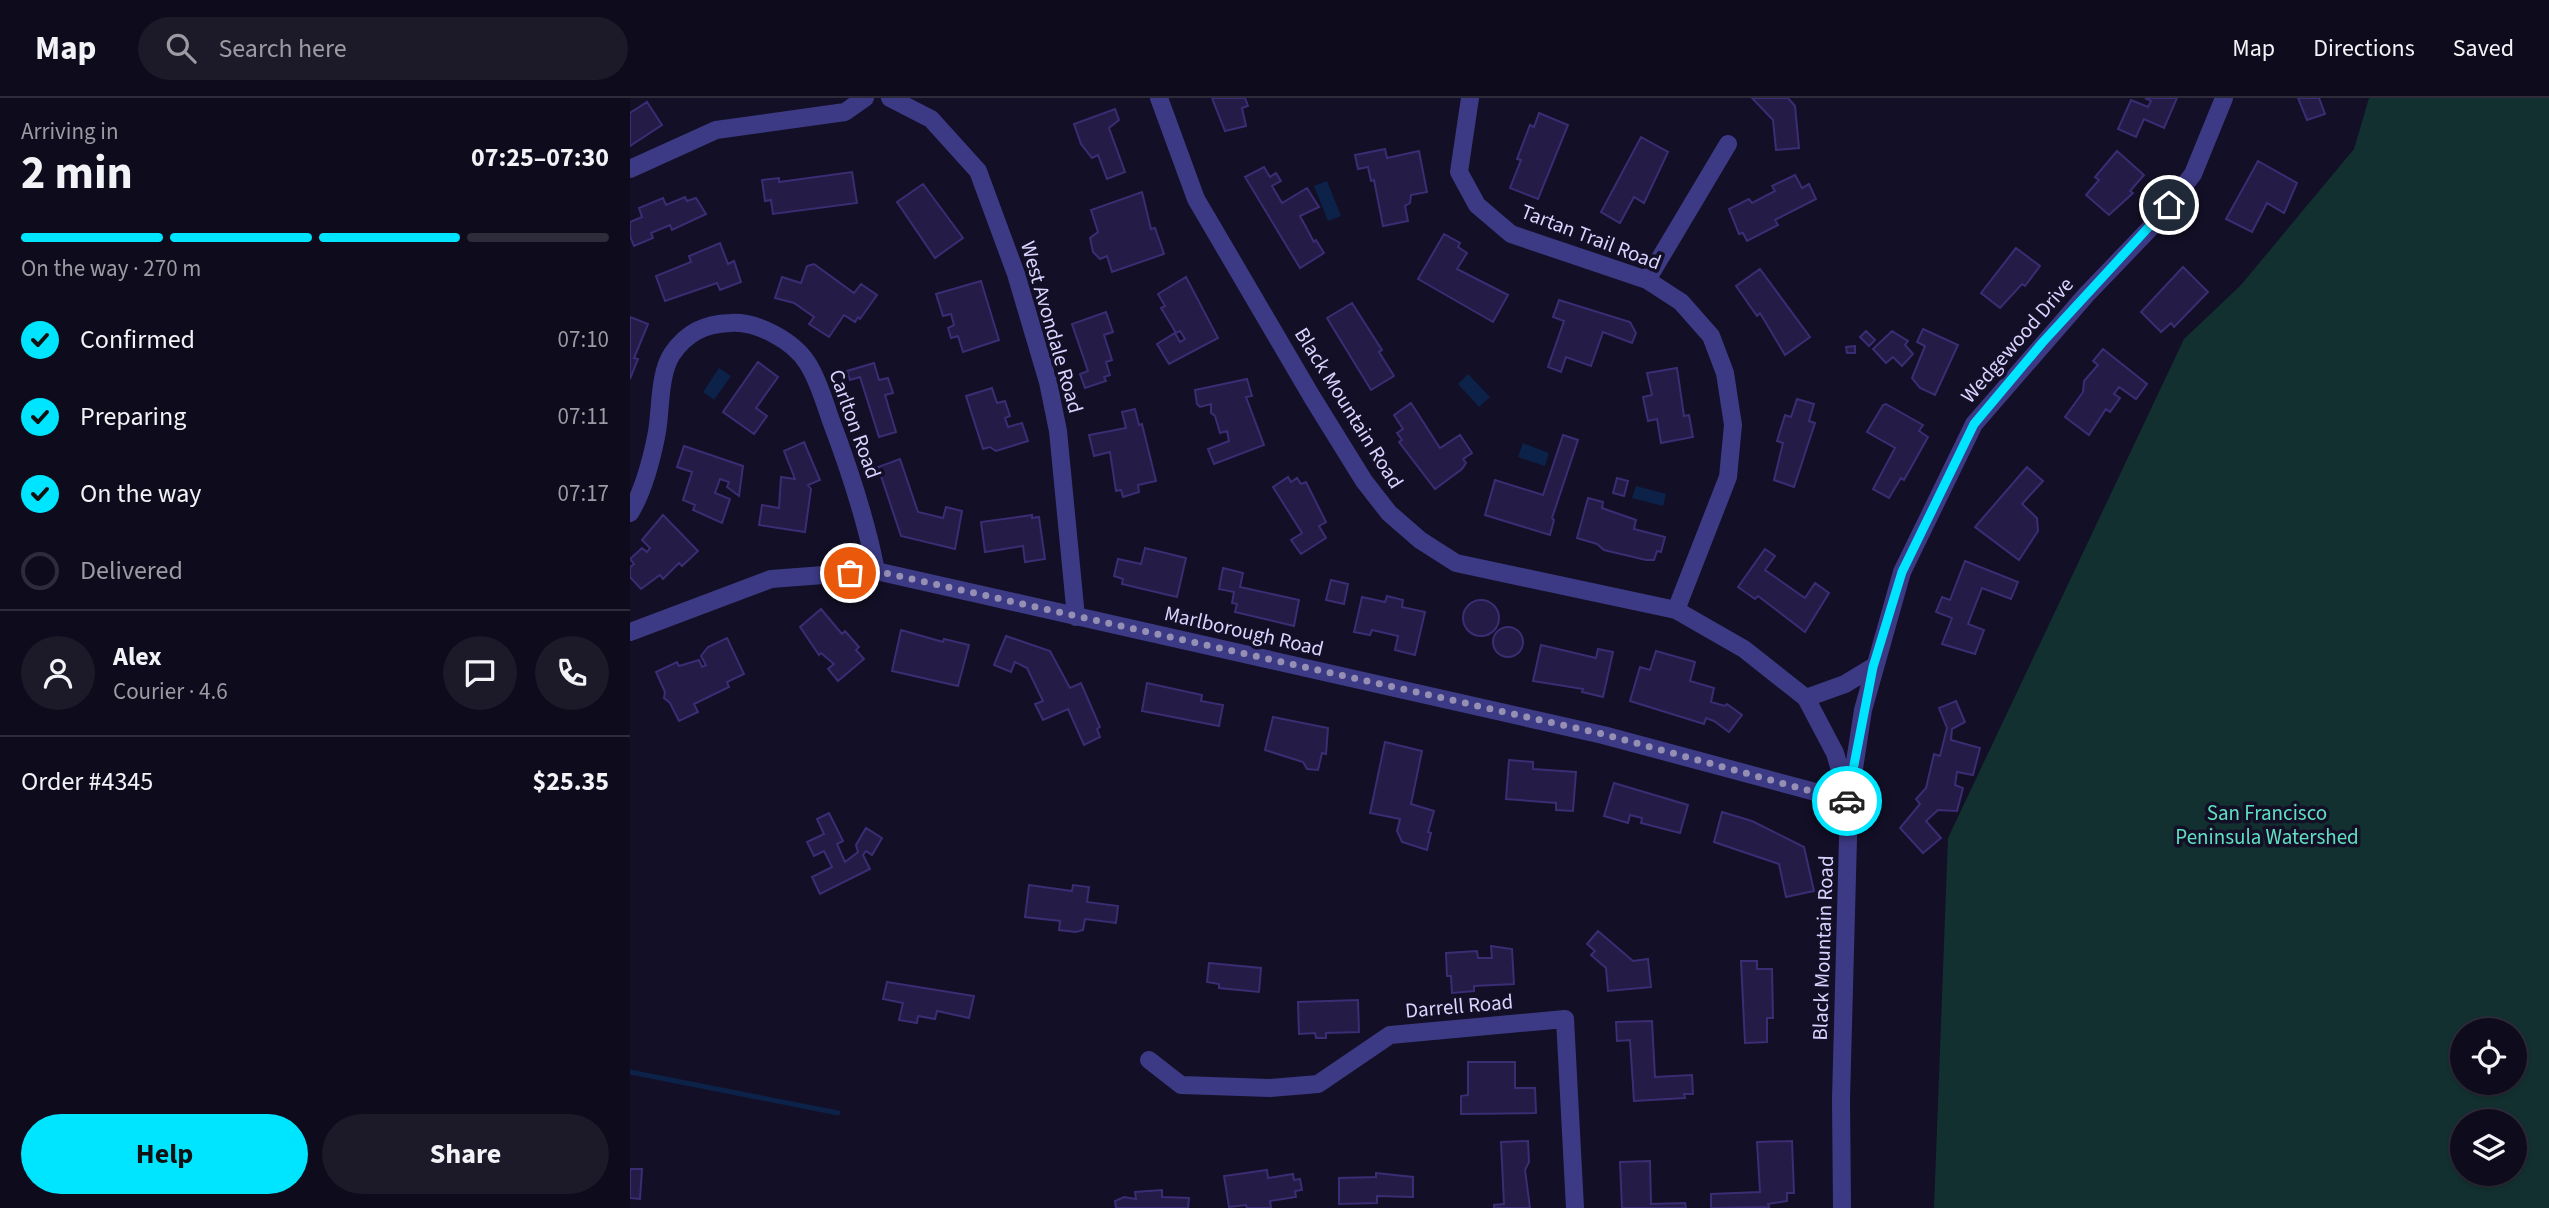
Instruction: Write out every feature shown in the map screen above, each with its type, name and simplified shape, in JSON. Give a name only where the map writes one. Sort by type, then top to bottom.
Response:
[{"type":"street","points":[[630,169],[716,130],[845,112],[865,98]]},
{"type":"street","name":"West Avondale Road","points":[[890,98],[931,119],[978,171],[1016,274],[1048,382],[1058,431],[1076,617]]},
{"type":"street","name":"Black Mountain Road","points":[[1159,98],[1196,199],[1312,397],[1364,481],[1389,513],[1420,540],[1456,563],[1676,610],[1744,649],[1806,698],[1835,753],[1849,801],[1841,1099],[1842,1208]]},
{"type":"street","name":"Tartan Trail Road","points":[[1470,98],[1460,172],[1477,205],[1511,233],[1647,280],[1681,302],[1712,336],[1725,373],[1733,425],[1728,477],[1676,610]]},
{"type":"street","name":"Wedgewood Drive","points":[[1849,801],[1863,710],[1902,572],[1974,424],[2061,322],[2157,221],[2193,174],[2224,98]]},
{"type":"street","points":[[1647,280],[1728,144]]},
{"type":"street","name":"Carlton Road","points":[[630,513],[653,446],[670,357],[681,341],[695,330],[735,322],[763,329],[792,346],[808,363],[843,452],[870,539],[876,571]]},
{"type":"street","name":"Marlborough Road","points":[[630,632],[771,579],[876,571],[1603,734],[1849,801]]},
{"type":"street","points":[[1806,698],[1845,684],[1873,667]]},
{"type":"street","name":"Darrell Road","points":[[1149,1060],[1181,1086],[1270,1088],[1318,1084],[1390,1035],[1565,1019],[1575,1208]]},
{"type":"green space","name":"San Francisco Peninsula Watershed","points":[[2369,98],[2549,98],[2549,1208],[1934,1208],[1948,838],[2184,339],[2241,285],[2354,149]]},
{"type":"water","points":[[1327,181],[1341,216],[1328,221],[1314,186]]},
{"type":"water","points":[[719,368],[731,376],[714,400],[703,392]]},
{"type":"water","points":[[1468,374],[1490,397],[1479,407],[1458,384]]},
{"type":"water","points":[[1523,443],[1549,453],[1545,466],[1518,457]]},
{"type":"water","points":[[1636,486],[1666,494],[1663,506],[1632,498]]},
{"type":"building","points":[[1212,98],[1245,98],[1248,106],[1242,108],[1246,126],[1225,131]]},
{"type":"building","points":[[1752,98],[1788,98],[1795,106],[1799,148],[1776,150],[1773,120]]},
{"type":"building","points":[[2145,98],[2177,98],[2164,128],[2144,119],[2136,137],[2118,129],[2131,100],[2148,107],[2151,101]]},
{"type":"building","points":[[2298,98],[2319,98],[2325,114],[2307,120]]},
{"type":"building","points":[[647,102],[662,125],[630,146],[630,113]]},
{"type":"building","points":[[1115,109],[1119,120],[1109,128],[1125,172],[1107,179],[1098,155],[1092,158],[1081,144],[1074,124]]},
{"type":"building","points":[[1539,113],[1568,125],[1538,199],[1510,188],[1521,160],[1517,159],[1530,125],[1534,127]]},
{"type":"building","points":[[1641,137],[1668,152],[1644,203],[1634,197],[1620,223],[1601,212]]},
{"type":"building","points":[[1385,149],[1387,158],[1419,151],[1427,192],[1411,195],[1410,203],[1405,206],[1408,221],[1383,226],[1374,180],[1371,181],[1368,167],[1358,169],[1355,155]]},
{"type":"building","points":[[2117,151],[2144,175],[2130,191],[2133,193],[2109,215],[2086,195],[2099,180],[2095,177]]},
{"type":"building","points":[[2258,161],[2297,183],[2284,213],[2267,203],[2252,232],[2226,219]]},
{"type":"building","points":[[1264,167],[1270,177],[1276,173],[1281,181],[1272,186],[1282,203],[1307,188],[1319,207],[1300,216],[1314,242],[1316,240],[1324,253],[1300,268],[1245,177]]},
{"type":"building","points":[[852,172],[857,203],[773,214],[771,200],[765,201],[762,180],[779,178],[779,182]]},
{"type":"building","points":[[1795,175],[1802,188],[1809,184],[1816,199],[1775,220],[1778,225],[1747,241],[1743,233],[1739,234],[1729,209],[1749,199],[1752,203],[1775,191],[1772,186]]},
{"type":"building","points":[[923,184],[963,238],[935,258],[897,202]]},
{"type":"building","points":[[1142,192],[1151,229],[1155,228],[1164,254],[1112,272],[1107,256],[1100,259],[1093,252],[1090,238],[1098,232],[1091,210]]},
{"type":"building","points":[[685,197],[687,201],[696,198],[706,214],[672,230],[670,225],[651,233],[653,238],[634,246],[630,236],[630,222],[642,217],[639,208],[663,198],[666,205]]},
{"type":"building","points":[[1444,234],[1460,243],[1458,247],[1467,253],[1457,269],[1508,295],[1493,322],[1418,279]]},
{"type":"building","points":[[720,243],[728,264],[734,261],[741,282],[720,290],[717,283],[665,301],[656,276],[691,262],[689,256]]},
{"type":"building","points":[[2016,248],[2040,266],[2025,286],[2022,284],[2000,308],[1981,293]]},
{"type":"building","points":[[814,264],[854,293],[861,284],[877,295],[860,319],[858,317],[855,322],[844,315],[829,337],[809,324],[814,317],[794,303],[775,298],[782,277],[801,283],[807,266]]},
{"type":"building","points":[[2183,267],[2208,292],[2174,327],[2171,323],[2161,332],[2141,312]]},
{"type":"building","points":[[1760,269],[1810,337],[1785,355],[1760,313],[1757,316],[1736,286]]},
{"type":"building","points":[[1186,277],[1218,338],[1169,364],[1157,344],[1175,333],[1180,342],[1185,339],[1180,331],[1176,333],[1161,308],[1165,306],[1158,294]]},
{"type":"building","points":[[981,281],[999,340],[963,352],[958,336],[951,338],[948,328],[954,325],[951,314],[943,316],[936,294]]},
{"type":"building","points":[[1559,300],[1630,322],[1636,333],[1632,343],[1603,332],[1591,366],[1566,357],[1561,372],[1548,367],[1564,321],[1553,317]]},
{"type":"building","points":[[1352,303],[1382,350],[1379,352],[1394,376],[1371,390],[1327,318]]},
{"type":"building","points":[[1106,312],[1113,332],[1104,335],[1112,360],[1106,362],[1110,375],[1104,377],[1106,381],[1085,388],[1080,374],[1088,371],[1072,324]]},
{"type":"building","points":[[630,317],[648,324],[634,358],[638,359],[630,379]]},
{"type":"building","points":[[1923,329],[1958,345],[1935,395],[1920,388],[1912,378],[1925,346],[1917,342]]},
{"type":"building","points":[[1866,331],[1875,340],[1869,346],[1860,337]]},
{"type":"building","points":[[1892,331],[1908,341],[1905,345],[1913,354],[1902,366],[1893,357],[1886,363],[1873,349]]},
{"type":"building","points":[[1855,346],[1855,353],[1847,353],[1846,347]]},
{"type":"building","points":[[2103,349],[2147,384],[2136,399],[2119,387],[2114,394],[2120,398],[2110,412],[2106,409],[2089,435],[2065,417],[2083,392],[2084,381],[2098,365],[2093,361]]},
{"type":"building","points":[[758,362],[778,377],[756,408],[767,416],[754,434],[723,412]]},
{"type":"building","points":[[874,363],[879,380],[888,378],[893,393],[885,395],[896,432],[879,437],[860,377],[850,380],[847,371]]},
{"type":"building","points":[[1677,368],[1684,416],[1689,415],[1693,437],[1661,443],[1657,419],[1648,421],[1643,397],[1652,395],[1647,373]]},
{"type":"building","points":[[1247,379],[1252,396],[1246,397],[1264,445],[1214,464],[1208,449],[1229,441],[1227,431],[1220,433],[1215,416],[1211,413],[1211,404],[1200,407],[1197,404],[1195,390]]},
{"type":"building","points":[[992,388],[997,403],[1005,401],[1010,416],[1005,418],[1008,427],[1022,423],[1028,441],[996,451],[990,447],[983,449],[966,396]]},
{"type":"building","points":[[1797,399],[1814,404],[1809,421],[1815,423],[1794,487],[1774,480],[1783,443],[1777,441],[1785,415],[1791,417]]},
{"type":"building","points":[[1411,403],[1440,448],[1460,435],[1472,453],[1463,459],[1466,463],[1462,469],[1435,489],[1399,442],[1402,440],[1397,433],[1403,429],[1394,415]]},
{"type":"building","points":[[1886,404],[1923,425],[1919,431],[1928,437],[1904,480],[1901,478],[1889,498],[1873,489],[1895,448],[1867,432]]},
{"type":"building","points":[[1135,409],[1139,425],[1142,424],[1156,481],[1138,485],[1139,492],[1123,497],[1121,490],[1116,491],[1110,452],[1094,456],[1089,435],[1126,428],[1122,412]]},
{"type":"building","points":[[1563,435],[1578,440],[1552,518],[1554,520],[1550,535],[1485,515],[1495,480],[1543,495]]},
{"type":"building","points":[[804,442],[820,480],[808,485],[811,489],[805,532],[759,525],[762,505],[779,508],[781,477],[795,479],[784,451]]},
{"type":"building","points":[[684,446],[743,466],[739,496],[727,487],[729,482],[720,479],[715,493],[730,499],[722,523],[693,510],[695,505],[683,500],[692,472],[677,467]]},
{"type":"building","points":[[900,459],[918,512],[943,518],[946,507],[962,511],[955,549],[901,536],[878,467]]},
{"type":"building","points":[[2027,467],[2043,481],[2022,504],[2037,518],[2038,531],[2019,560],[1975,527]]},
{"type":"building","points":[[1288,477],[1291,482],[1297,478],[1301,484],[1306,482],[1326,522],[1319,526],[1326,538],[1301,554],[1291,540],[1302,533],[1273,487]]},
{"type":"building","points":[[1617,478],[1628,481],[1624,496],[1613,493]]},
{"type":"building","points":[[1588,498],[1603,502],[1602,508],[1636,520],[1634,529],[1665,537],[1661,552],[1657,551],[1654,560],[1646,560],[1604,550],[1597,544],[1577,538]]},
{"type":"building","points":[[663,515],[698,551],[682,566],[679,563],[663,579],[660,575],[641,589],[630,577],[630,567],[634,564],[630,559],[642,548],[647,552],[650,548],[642,540]]},
{"type":"building","points":[[1032,515],[1032,518],[1039,517],[1045,559],[1025,562],[1023,546],[985,552],[981,522]]},
{"type":"building","points":[[1145,548],[1186,558],[1177,597],[1122,584],[1123,579],[1114,576],[1118,559],[1141,564]]},
{"type":"building","points":[[1765,549],[1775,556],[1765,570],[1805,598],[1815,583],[1829,593],[1805,632],[1758,596],[1755,599],[1738,587]]},
{"type":"building","points":[[1965,561],[2018,582],[2011,599],[1982,588],[1968,624],[1984,630],[1975,654],[1942,644],[1952,618],[1936,612],[1942,597],[1950,600]]},
{"type":"building","points":[[1223,568],[1243,573],[1240,587],[1299,600],[1294,626],[1235,612],[1237,604],[1232,603],[1234,592],[1219,589]]},
{"type":"building","points":[[1331,580],[1348,584],[1344,604],[1326,600]]},
{"type":"building","points":[[1387,596],[1403,600],[1402,607],[1425,612],[1415,655],[1395,650],[1398,636],[1372,630],[1370,635],[1354,632],[1362,597],[1385,602]]},
{"type":"building","points":[[1481,600],[1493,606],[1499,618],[1493,630],[1481,636],[1469,630],[1463,618],[1469,606]]},
{"type":"building","points":[[821,609],[842,634],[845,631],[859,647],[856,650],[864,659],[838,681],[828,669],[834,664],[821,653],[819,655],[800,627]]},
{"type":"building","points":[[1508,627],[1519,631],[1523,642],[1519,653],[1508,657],[1497,653],[1493,642],[1497,631]]},
{"type":"building","points":[[901,630],[943,642],[944,639],[969,645],[958,686],[892,671]]},
{"type":"building","points":[[1006,636],[1050,651],[1070,688],[1081,683],[1100,727],[1097,729],[1100,737],[1084,745],[1068,709],[1043,720],[1035,704],[1043,701],[1027,668],[1015,662],[1011,672],[994,665]]},
{"type":"building","points":[[727,638],[744,674],[727,682],[729,687],[694,704],[698,712],[679,721],[670,703],[664,698],[665,692],[656,672],[677,662],[679,666],[699,660],[702,667],[706,665],[701,656],[708,647]]},
{"type":"building","points":[[1541,645],[1596,658],[1598,649],[1613,652],[1603,697],[1582,692],[1583,689],[1533,681]]},
{"type":"building","points":[[1656,651],[1695,662],[1690,681],[1714,688],[1711,702],[1725,706],[1727,704],[1742,715],[1729,732],[1706,718],[1704,724],[1630,701],[1640,667],[1650,670]]},
{"type":"building","points":[[1147,683],[1202,695],[1201,701],[1223,705],[1219,726],[1142,711]]},
{"type":"building","points":[[1956,701],[1965,722],[1952,729],[1951,740],[1980,748],[1973,775],[1957,772],[1955,785],[1963,788],[1957,811],[1938,810],[1926,821],[1941,838],[1923,853],[1900,828],[1920,804],[1916,799],[1926,788],[1934,754],[1940,756],[1947,728],[1939,708]]},
{"type":"building","points":[[1273,717],[1328,728],[1326,754],[1322,753],[1318,770],[1307,769],[1303,762],[1265,750]]},
{"type":"building","points":[[1385,742],[1422,751],[1411,804],[1434,811],[1428,832],[1431,833],[1427,850],[1402,842],[1397,831],[1400,819],[1370,813]]},
{"type":"building","points":[[1509,760],[1533,762],[1533,769],[1576,772],[1573,811],[1556,810],[1556,803],[1506,799]]},
{"type":"building","points":[[1614,783],[1688,805],[1680,833],[1641,823],[1642,818],[1630,815],[1628,823],[1604,816]]},
{"type":"building","points":[[1722,812],[1752,821],[1804,847],[1814,891],[1786,897],[1779,864],[1714,842]]},
{"type":"building","points":[[829,813],[843,841],[837,844],[845,862],[858,852],[856,845],[866,828],[882,838],[872,855],[866,851],[863,855],[870,869],[820,894],[812,877],[832,867],[824,851],[814,856],[807,842],[824,834],[817,819]]},
{"type":"building","points":[[1029,885],[1072,891],[1073,885],[1089,887],[1087,902],[1118,906],[1116,923],[1085,919],[1083,930],[1076,932],[1059,930],[1060,921],[1025,917]]},
{"type":"building","points":[[1598,931],[1633,961],[1648,959],[1651,987],[1608,991],[1606,968],[1591,955],[1595,951],[1587,944]]},
{"type":"building","points":[[1491,946],[1512,949],[1514,984],[1474,986],[1474,991],[1452,993],[1451,976],[1447,976],[1446,953],[1477,951],[1478,958],[1492,958]]},
{"type":"building","points":[[1741,961],[1757,961],[1757,969],[1772,969],[1773,1018],[1767,1018],[1767,1042],[1745,1043]]},
{"type":"building","points":[[1209,963],[1261,968],[1259,992],[1219,988],[1219,984],[1207,982]]},
{"type":"building","points":[[887,982],[974,996],[969,1018],[937,1011],[935,1019],[918,1016],[917,1023],[899,1020],[903,1003],[883,999]]},
{"type":"building","points":[[1358,1000],[1359,1032],[1326,1033],[1326,1038],[1316,1038],[1315,1033],[1299,1034],[1298,1002]]},
{"type":"building","points":[[1652,1021],[1655,1077],[1692,1075],[1693,1094],[1684,1094],[1685,1098],[1634,1101],[1630,1040],[1617,1041],[1616,1022]]},
{"type":"building","points":[[1468,1062],[1515,1062],[1515,1088],[1535,1088],[1536,1113],[1461,1114],[1461,1096],[1468,1095]]},
{"type":"building","points":[[1528,1141],[1529,1162],[1525,1170],[1530,1208],[1494,1208],[1494,1205],[1504,1204],[1501,1142]]},
{"type":"building","points":[[1792,1141],[1794,1193],[1787,1193],[1787,1201],[1768,1204],[1769,1207],[1711,1208],[1711,1194],[1760,1192],[1757,1142]]},
{"type":"building","points":[[1650,1161],[1651,1204],[1685,1203],[1686,1208],[1622,1208],[1620,1162]]},
{"type":"building","points":[[630,1169],[642,1169],[640,1199],[630,1198]]},
{"type":"building","points":[[1267,1170],[1268,1178],[1293,1174],[1294,1180],[1300,1179],[1302,1190],[1295,1191],[1296,1197],[1270,1201],[1271,1208],[1247,1208],[1246,1205],[1229,1207],[1224,1176]]},
{"type":"building","points":[[1376,1173],[1413,1177],[1413,1197],[1377,1196],[1377,1203],[1339,1204],[1339,1178],[1376,1177]]},
{"type":"building","points":[[1162,1190],[1162,1197],[1189,1198],[1188,1208],[1116,1208],[1115,1201],[1124,1197],[1136,1199],[1135,1192]]},
{"type":"waterway","points":[[630,1072],[838,1113]]},
{"type":"way so far","points":[[850,573],[876,571],[1603,734],[1847,801]]},
{"type":"route","points":[[1847,801],[1873,667],[1902,572],[1974,424],[2042,343],[2169,205]]}]
